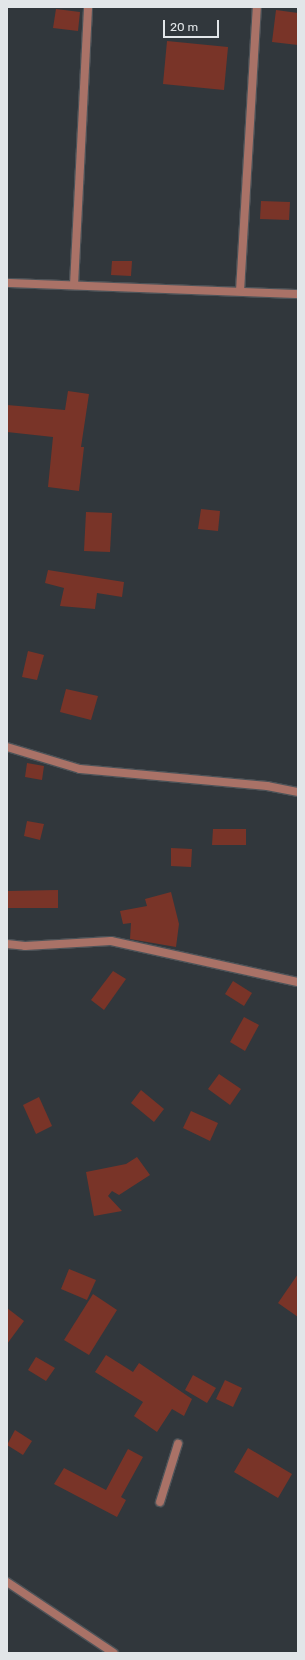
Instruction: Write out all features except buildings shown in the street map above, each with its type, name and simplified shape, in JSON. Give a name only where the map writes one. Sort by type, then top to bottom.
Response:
[{"type":"street","points":[[74,285],[88,7]]},
{"type":"street","points":[[240,291],[257,7]]},
{"type":"street","points":[[7,283],[298,294]]},
{"type":"street","points":[[7,747],[80,768],[267,786],[298,792]]},
{"type":"street","points":[[7,944],[25,946],[111,941],[298,982]]},
{"type":"street","points":[[160,1502],[178,1444]]},
{"type":"street","points":[[7,1582],[114,1653]]}]
